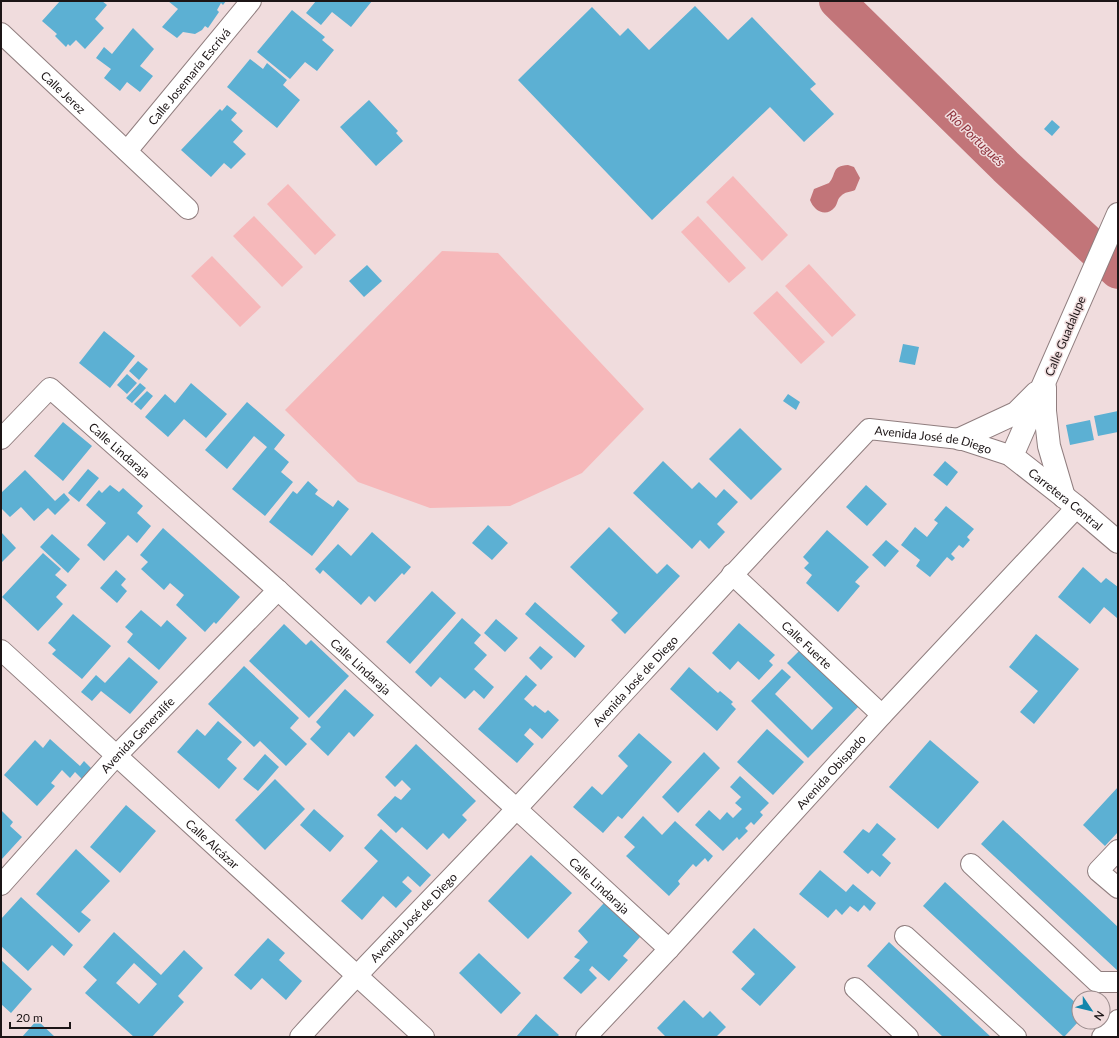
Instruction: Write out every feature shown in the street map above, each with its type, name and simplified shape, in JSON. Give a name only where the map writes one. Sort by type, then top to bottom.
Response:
[{"type":"street","name":"Calle Josemaría Escrivá","points":[[127,151],[251,1]]},
{"type":"street","name":"Calle Jerez","points":[[1,33],[188,209]]},
{"type":"street","name":"Calle Guadalupe","points":[[1012,456],[1118,214]]},
{"type":"street","points":[[960,439],[1016,412],[1026,405],[1045,383]]},
{"type":"street","points":[[1045,383],[1045,411],[1049,446],[1070,502]]},
{"type":"street","name":"Calle Lindaraja","points":[[1,439],[50,388],[278,590],[669,949]]},
{"type":"street","name":"Avenida José de Diego","points":[[300,1037],[357,974],[517,808],[732,574],[869,429],[960,439],[1012,456]]},
{"type":"street","name":"Carretera Central","points":[[1012,456],[1118,542]]},
{"type":"street","name":"Avenida Obispado","points":[[586,1037],[669,949],[882,715],[1070,502]]},
{"type":"street","name":"Calle Fuerte","points":[[732,574],[882,715]]},
{"type":"street","name":"Avenida Generalife","points":[[1,885],[116,756],[278,590]]},
{"type":"street","name":"Calle Alcázar","points":[[1,650],[357,974],[424,1037]]},
{"type":"street","points":[[1118,850],[1098,871],[1118,888]]},
{"type":"street","points":[[971,864],[1097,982],[1118,982]]},
{"type":"street","points":[[905,936],[1016,1037]]},
{"type":"street","points":[[855,988],[908,1037]]},
{"type":"street","points":[[1102,1037],[1118,1020]]},
{"type":"shaded area","points":[[848,165],[854,167],[860,178],[855,190],[842,195],[832,210],[824,213],[817,210],[810,200],[814,189],[829,183],[835,171],[839,167]]},
{"type":"shaded area","points":[[733,176],[788,235],[762,261],[706,202]]},
{"type":"shaded area","points":[[288,184],[336,235],[315,255],[267,204]]},
{"type":"shaded area","points":[[254,216],[303,267],[282,287],[233,236]]},
{"type":"shaded area","points":[[698,216],[746,268],[729,283],[681,232]]},
{"type":"shaded area","points":[[442,251],[498,253],[644,409],[582,473],[510,506],[430,508],[358,482],[285,410]]},
{"type":"shaded area","points":[[212,256],[261,307],[240,327],[191,276]]},
{"type":"shaded area","points":[[809,264],[856,315],[832,337],[785,286]]},
{"type":"shaded area","points":[[777,291],[825,342],[801,364],[753,313]]},
{"type":"building","points":[[60,1],[102,1],[107,5],[95,19],[104,28],[85,49],[76,40],[70,46],[68,44],[66,47],[55,36],[57,34],[42,21]]},
{"type":"building","points":[[168,1],[226,1],[223,5],[221,3],[217,10],[219,12],[208,28],[205,26],[202,30],[195,34],[183,32],[177,38],[162,27],[178,9]]},
{"type":"building","points":[[316,1],[372,1],[351,27],[332,12],[321,25],[306,13]]},
{"type":"building","points":[[695,6],[728,40],[752,17],[816,84],[810,89],[834,114],[804,142],[770,107],[652,220],[518,80],[592,7],[620,36],[628,28],[649,50]]},
{"type":"building","points":[[292,10],[325,37],[322,40],[334,50],[317,71],[305,62],[290,79],[257,52]]},
{"type":"building","points":[[133,28],[154,49],[140,66],[153,76],[140,92],[127,82],[120,91],[104,78],[111,69],[96,58],[104,47],[112,54]]},
{"type":"building","points":[[250,59],[263,69],[267,63],[287,80],[283,85],[300,100],[277,128],[227,87]]},
{"type":"building","points":[[369,100],[398,131],[396,133],[403,141],[376,166],[340,127]]},
{"type":"building","points":[[227,105],[237,113],[231,120],[243,131],[233,142],[246,154],[231,169],[224,163],[211,177],[181,150],[220,109],[222,111]]},
{"type":"building","points":[[1052,120],[1060,127],[1052,136],[1044,129]]},
{"type":"building","points":[[367,265],[382,281],[364,297],[349,281]]},
{"type":"building","points":[[104,331],[135,356],[110,388],[79,363]]},
{"type":"building","points":[[903,344],[919,347],[915,365],[899,362]]},
{"type":"building","points":[[138,361],[148,369],[139,380],[129,371]]},
{"type":"building","points":[[127,374],[137,383],[127,394],[117,385]]},
{"type":"building","points":[[140,383],[146,388],[132,403],[126,398]]},
{"type":"building","points":[[191,383],[227,414],[206,438],[184,419],[168,437],[145,417],[165,394],[175,403]]},
{"type":"building","points":[[147,391],[153,396],[141,410],[134,404]]},
{"type":"building","points":[[788,394],[800,402],[796,410],[783,401]]},
{"type":"building","points":[[247,402],[285,435],[274,449],[289,462],[281,472],[293,482],[265,516],[232,489],[267,447],[254,436],[227,469],[205,450]]},
{"type":"building","points":[[1118,411],[1118,432],[1098,436],[1094,416]]},
{"type":"building","points":[[1090,420],[1094,440],[1070,445],[1066,425]]},
{"type":"building","points":[[63,422],[92,446],[63,481],[34,456]]},
{"type":"building","points":[[740,428],[782,469],[751,500],[709,459]]},
{"type":"building","points":[[663,461],[692,489],[699,482],[716,498],[724,489],[738,502],[717,524],[725,532],[709,549],[700,540],[692,549],[633,493]]},
{"type":"building","points":[[945,461],[958,472],[947,486],[933,475]]},
{"type":"building","points":[[88,469],[99,478],[79,502],[68,493]]},
{"type":"building","points":[[25,470],[55,501],[64,493],[70,500],[55,515],[48,508],[34,521],[21,507],[10,517],[1,508],[1,493]]},
{"type":"building","points":[[308,481],[318,490],[315,494],[333,507],[338,500],[349,509],[312,556],[269,522],[293,491],[297,494]]},
{"type":"building","points":[[110,485],[119,492],[123,488],[143,506],[137,513],[151,526],[137,543],[128,535],[104,561],[87,545],[106,523],[86,505],[99,490],[102,493]]},
{"type":"building","points":[[866,485],[887,504],[867,526],[846,507]]},
{"type":"building","points":[[946,506],[974,529],[967,537],[970,540],[963,548],[959,545],[951,554],[955,558],[952,561],[947,557],[930,577],[916,566],[920,560],[901,545],[915,527],[927,537],[938,523],[934,520]]},
{"type":"building","points":[[488,525],[508,543],[492,560],[472,543]]},
{"type":"building","points":[[609,527],[657,574],[667,564],[680,576],[625,634],[611,620],[618,613],[570,567]]},
{"type":"building","points":[[163,528],[240,597],[216,624],[214,622],[205,632],[176,605],[184,595],[170,583],[164,590],[141,569],[148,562],[140,555]]},
{"type":"building","points":[[827,530],[869,567],[855,582],[860,586],[838,612],[806,583],[812,575],[804,568],[809,563],[803,557]]},
{"type":"building","points":[[1,532],[16,548],[1,563]]},
{"type":"building","points":[[372,532],[411,567],[404,575],[402,573],[375,602],[369,596],[361,605],[323,570],[320,574],[315,569],[338,544],[351,556]]},
{"type":"building","points":[[52,534],[80,559],[68,573],[40,547]]},
{"type":"building","points":[[886,540],[899,551],[885,567],[872,555]]},
{"type":"building","points":[[43,553],[61,569],[55,575],[67,585],[56,597],[63,604],[38,631],[2,597]]},
{"type":"building","points":[[1083,567],[1101,583],[1106,578],[1118,587],[1117,618],[1104,607],[1090,624],[1058,597]]},
{"type":"building","points":[[116,570],[126,579],[121,585],[127,591],[117,603],[100,588]]},
{"type":"building","points":[[432,591],[456,613],[410,664],[386,642]]},
{"type":"building","points":[[535,602],[585,646],[575,658],[525,614]]},
{"type":"building","points":[[141,610],[161,627],[167,620],[187,638],[159,670],[127,642],[133,634],[125,627]]},
{"type":"building","points":[[73,614],[111,646],[82,679],[52,654],[56,650],[48,643]]},
{"type":"building","points":[[462,618],[481,635],[474,643],[487,655],[474,669],[494,687],[484,699],[474,690],[465,699],[440,677],[431,687],[415,672]]},
{"type":"building","points":[[496,619],[518,638],[505,652],[484,633]]},
{"type":"building","points":[[739,623],[775,655],[769,661],[773,665],[759,680],[738,661],[730,670],[712,653]]},
{"type":"building","points":[[284,624],[306,645],[311,640],[349,676],[309,718],[249,661]]},
{"type":"building","points":[[1036,634],[1079,669],[1034,724],[1020,712],[1038,691],[1009,667]]},
{"type":"building","points":[[540,646],[553,657],[541,670],[529,658]]},
{"type":"building","points":[[801,649],[859,706],[808,758],[751,701],[782,669],[791,677],[775,694],[812,730],[833,708],[787,663]]},
{"type":"building","points":[[129,657],[158,682],[130,714],[101,691],[92,701],[81,692],[96,675],[105,683]]},
{"type":"building","points":[[244,666],[299,718],[290,728],[307,744],[286,766],[260,741],[254,747],[208,704]]},
{"type":"building","points":[[689,667],[718,693],[720,691],[733,702],[731,704],[736,709],[717,731],[670,689]]},
{"type":"building","points":[[526,675],[537,685],[524,699],[533,707],[535,705],[545,713],[548,710],[559,720],[542,739],[530,728],[524,735],[534,744],[517,763],[478,729]]},
{"type":"building","points":[[345,689],[374,715],[354,737],[349,732],[328,756],[310,739],[321,727],[316,722]]},
{"type":"building","points":[[218,721],[242,742],[227,759],[237,768],[219,789],[177,752],[197,729],[205,736]]},
{"type":"building","points":[[767,729],[804,762],[773,795],[737,762]]},
{"type":"building","points":[[639,733],[672,762],[622,819],[618,816],[603,833],[573,807],[592,786],[602,795],[628,766],[618,756]]},
{"type":"building","points":[[50,739],[80,766],[84,761],[92,769],[83,780],[75,772],[70,778],[62,770],[51,783],[55,786],[37,806],[4,775],[35,740],[43,748]]},
{"type":"building","points":[[930,740],[979,782],[938,829],[889,787]]},
{"type":"building","points":[[416,744],[476,801],[462,815],[467,820],[449,839],[443,833],[427,850],[402,827],[396,833],[377,815],[395,796],[401,800],[411,789],[402,780],[395,787],[385,777]]},
{"type":"building","points":[[704,752],[720,768],[678,813],[662,797]]},
{"type":"building","points":[[265,754],[279,767],[258,791],[243,779]]},
{"type":"building","points":[[740,776],[769,803],[760,812],[763,815],[754,825],[751,822],[745,828],[748,831],[739,840],[737,837],[723,851],[695,825],[709,810],[720,820],[727,812],[733,818],[742,809],[735,803],[741,797],[730,787]]},
{"type":"building","points":[[275,779],[305,809],[265,850],[235,820]]},
{"type":"building","points":[[1118,787],[1118,832],[1105,846],[1083,825]]},
{"type":"building","points":[[126,805],[156,831],[120,873],[90,847]]},
{"type":"building","points":[[314,809],[344,836],[330,852],[300,825]]},
{"type":"building","points":[[1,810],[13,822],[10,826],[22,837],[1,860]]},
{"type":"building","points":[[643,816],[662,835],[675,821],[713,856],[708,862],[705,858],[696,867],[693,864],[678,881],[680,884],[669,896],[626,856],[635,847],[624,837]]},
{"type":"building","points":[[1003,820],[1118,927],[1118,971],[981,844]]},
{"type":"building","points":[[877,823],[896,839],[882,855],[891,863],[880,877],[872,870],[868,874],[843,852],[863,829],[869,833]]},
{"type":"building","points":[[381,829],[431,875],[420,887],[408,876],[402,882],[412,891],[396,908],[383,896],[362,920],[341,901],[378,861],[364,848]]},
{"type":"building","points":[[76,849],[110,881],[81,912],[91,920],[79,933],[36,894]]},
{"type":"building","points":[[531,855],[572,893],[528,939],[488,901]]},
{"type":"building","points":[[820,870],[846,892],[853,884],[876,903],[870,911],[864,905],[858,912],[850,906],[842,915],[836,909],[828,918],[799,894]]},
{"type":"building","points":[[945,882],[1071,999],[1071,1030],[1064,1037],[923,906]]},
{"type":"building","points":[[21,897],[73,945],[64,956],[52,945],[28,971],[1,946],[1,919]]},
{"type":"building","points":[[604,903],[640,937],[623,956],[628,960],[609,981],[592,966],[589,970],[597,978],[581,994],[563,978],[580,960],[574,957],[588,942],[578,931]]},
{"type":"building","points":[[754,928],[796,967],[760,1006],[741,989],[755,974],[732,952]]},
{"type":"building","points":[[114,932],[161,975],[184,950],[203,968],[178,996],[184,1002],[152,1037],[134,1037],[85,993],[97,980],[83,967]],"holes":[[[134,963],[157,984],[139,1004],[116,983]]]},
{"type":"building","points":[[268,938],[285,953],[279,960],[302,981],[286,1000],[262,978],[251,990],[234,975]]},
{"type":"building","points":[[889,942],[991,1037],[943,1037],[867,966]]},
{"type":"building","points":[[479,953],[521,993],[501,1014],[459,973]]},
{"type":"building","points":[[1,960],[32,989],[11,1013],[1,1004]]},
{"type":"building","points":[[684,1000],[703,1018],[710,1011],[726,1027],[716,1037],[666,1037],[657,1028]]},
{"type":"building","points":[[536,1014],[559,1035],[557,1037],[516,1037]]},
{"type":"building","points":[[37,1020],[55,1037],[22,1037]]},
{"type":"waterway","name":"Río Portugués","points":[[837,1],[1006,167],[1118,271]]}]
